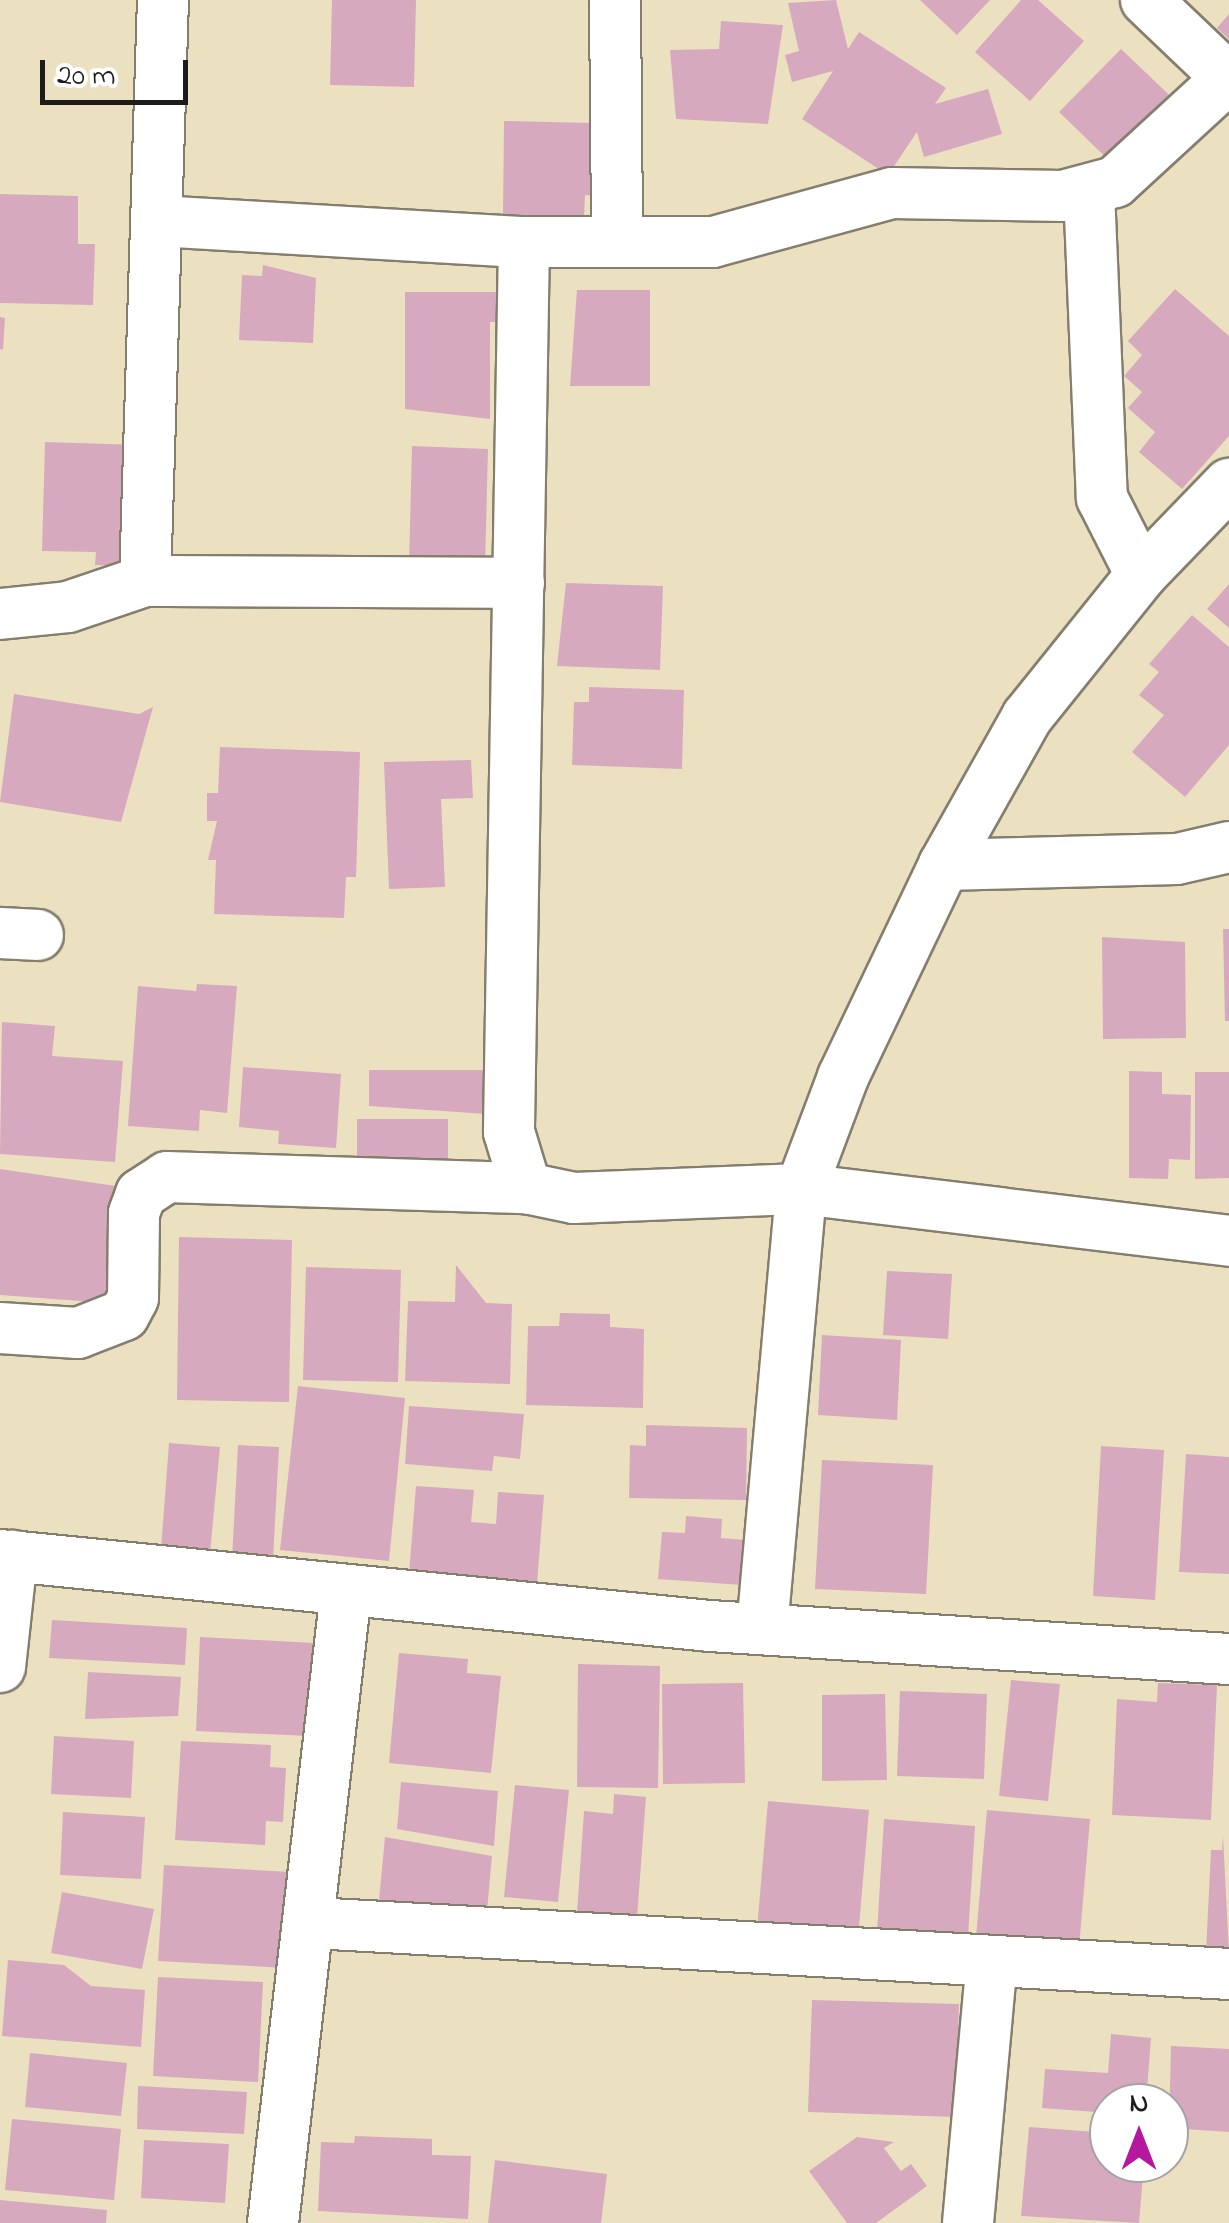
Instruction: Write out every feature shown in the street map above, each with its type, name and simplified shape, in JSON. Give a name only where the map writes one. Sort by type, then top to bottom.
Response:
[{"type":"street","points":[[145,581],[163,0]]},
{"type":"street","points":[[615,0],[616,242]]},
{"type":"street","points":[[157,221],[524,242],[740,239],[920,190],[1089,191],[1115,182],[1228,78],[1146,0]]},
{"type":"street","points":[[1089,191],[1102,498],[1141,574]]},
{"type":"street","points":[[524,242],[509,1132],[526,1188]]},
{"type":"street","points":[[762,1629],[801,1189],[944,865],[1027,718],[1141,574],[1229,484]]},
{"type":"street","points":[[0,614],[68,607],[145,581],[519,583]]},
{"type":"street","points":[[944,865],[1177,859],[1229,847]]},
{"type":"street","points":[[0,1328],[78,1333],[124,1315],[133,1298],[134,1213],[141,1194],[168,1177],[526,1188],[574,1198],[801,1189],[1229,1240]]},
{"type":"street","points":[[0,1667],[6,1556],[346,1592],[762,1629],[1229,1659]]},
{"type":"street","points":[[274,2223],[312,1923],[346,1592]]},
{"type":"street","points":[[312,1923],[1229,1974]]},
{"type":"street","points":[[968,2223],[992,1960]]},
{"type":"building","points":[[332,0],[416,0],[414,87],[330,85]]},
{"type":"building","points":[[836,0],[848,49],[859,32],[946,88],[935,104],[988,89],[1002,134],[924,157],[917,132],[888,175],[802,119],[833,71],[792,82],[785,55],[799,51],[788,3]]},
{"type":"building","points":[[920,0],[990,0],[957,35]]},
{"type":"building","points":[[1021,0],[1038,0],[1084,41],[1030,101],[975,52]]},
{"type":"building","points":[[1229,14],[1229,39],[1217,28]]},
{"type":"building","points":[[721,21],[783,25],[768,124],[676,119],[670,50],[719,49]]},
{"type":"building","points":[[1121,49],[1184,109],[1122,173],[1059,112]]},
{"type":"building","points":[[504,121],[591,123],[590,170],[603,170],[603,196],[585,195],[584,218],[503,216]]},
{"type":"building","points":[[0,194],[78,196],[78,244],[95,244],[93,305],[0,303]]},
{"type":"building","points":[[263,265],[316,278],[313,343],[239,340],[242,275],[262,276]]},
{"type":"building","points":[[1175,289],[1229,336],[1229,436],[1182,489],[1139,452],[1155,432],[1128,408],[1142,392],[1124,376],[1142,355],[1128,341]]},
{"type":"building","points":[[577,290],[650,290],[650,386],[570,386]]},
{"type":"building","points":[[405,292],[504,292],[504,322],[490,322],[490,419],[405,409]]},
{"type":"building","points":[[0,317],[5,318],[3,350],[0,349]]},
{"type":"building","points":[[45,442],[141,445],[138,566],[95,565],[96,552],[42,551]]},
{"type":"building","points":[[412,446],[488,449],[485,567],[409,565]]},
{"type":"building","points":[[566,583],[663,586],[660,670],[557,666]]},
{"type":"building","points":[[1229,584],[1229,628],[1207,609]]},
{"type":"building","points":[[1192,615],[1229,647],[1229,745],[1185,797],[1132,752],[1164,715],[1139,695],[1159,672],[1149,664]]},
{"type":"building","points":[[589,687],[684,690],[682,769],[572,765],[574,702],[589,702]]},
{"type":"building","points":[[14,694],[139,714],[153,707],[121,822],[0,802]]},
{"type":"building","points":[[220,747],[360,752],[356,877],[346,877],[344,918],[214,914],[216,860],[208,860],[217,821],[207,821],[207,793],[218,793]]},
{"type":"building","points":[[471,760],[473,798],[441,799],[445,887],[389,889],[384,762]]},
{"type":"building","points":[[1223,929],[1229,929],[1229,1021],[1225,1021]]},
{"type":"building","points":[[1102,937],[1185,942],[1186,1038],[1103,1039]]},
{"type":"building","points":[[197,984],[237,986],[227,1113],[200,1110],[199,1131],[128,1126],[138,986],[196,991]]},
{"type":"building","points":[[2,1022],[55,1026],[52,1056],[123,1061],[115,1162],[0,1154]]},
{"type":"building","points":[[243,1067],[341,1074],[336,1148],[278,1144],[279,1131],[239,1127]]},
{"type":"building","points":[[369,1070],[487,1070],[487,1114],[369,1106]]},
{"type":"building","points":[[1129,1071],[1162,1072],[1162,1094],[1191,1095],[1190,1160],[1169,1159],[1168,1179],[1129,1178]]},
{"type":"building","points":[[1195,1072],[1229,1072],[1229,1178],[1195,1179]]},
{"type":"building","points":[[357,1119],[448,1119],[448,1166],[357,1166]]},
{"type":"building","points":[[0,1169],[116,1186],[107,1303],[0,1295]]},
{"type":"building","points":[[179,1237],[292,1240],[289,1402],[177,1400]]},
{"type":"building","points":[[456,1265],[486,1303],[512,1304],[510,1384],[405,1381],[408,1301],[455,1302]]},
{"type":"building","points":[[306,1267],[401,1270],[398,1382],[303,1380]]},
{"type":"building","points":[[887,1271],[952,1274],[948,1339],[883,1335]]},
{"type":"building","points":[[560,1313],[610,1314],[610,1327],[644,1329],[643,1408],[526,1405],[528,1326],[559,1326]]},
{"type":"building","points":[[822,1335],[901,1340],[897,1420],[818,1415]]},
{"type":"building","points":[[298,1386],[405,1398],[389,1561],[280,1550]]},
{"type":"building","points":[[409,1406],[524,1414],[520,1459],[494,1456],[492,1471],[405,1464]]},
{"type":"building","points":[[646,1425],[747,1428],[746,1500],[629,1498],[630,1445],[646,1446]]},
{"type":"building","points":[[169,1443],[220,1447],[210,1553],[161,1549]]},
{"type":"building","points":[[238,1445],[279,1447],[273,1560],[232,1559]]},
{"type":"building","points":[[1101,1446],[1164,1450],[1155,1600],[1093,1596]]},
{"type":"building","points":[[1186,1454],[1229,1457],[1229,1574],[1179,1572]]},
{"type":"building","points":[[822,1460],[933,1465],[926,1594],[815,1589]]},
{"type":"building","points":[[416,1486],[474,1490],[471,1522],[496,1524],[498,1492],[544,1495],[537,1583],[409,1574]]},
{"type":"building","points":[[686,1516],[722,1519],[721,1538],[745,1540],[742,1585],[658,1579],[662,1532],[685,1533]]},
{"type":"building","points":[[52,1620],[187,1628],[185,1665],[49,1658]]},
{"type":"building","points":[[200,1637],[314,1643],[309,1736],[196,1731]]},
{"type":"building","points":[[399,1653],[468,1659],[467,1673],[501,1676],[491,1773],[389,1763]]},
{"type":"building","points":[[578,1664],[660,1666],[658,1788],[577,1787]]},
{"type":"building","points":[[88,1672],[181,1677],[178,1716],[85,1719]]},
{"type":"building","points":[[1011,1680],[1060,1684],[1048,1801],[999,1796]]},
{"type":"building","points":[[743,1683],[745,1783],[663,1784],[662,1684]]},
{"type":"building","points":[[1158,1683],[1217,1685],[1211,1820],[1112,1815],[1117,1699],[1157,1702]]},
{"type":"building","points":[[900,1691],[987,1694],[984,1779],[897,1776]]},
{"type":"building","points":[[885,1694],[887,1780],[822,1781],[822,1695]]},
{"type":"building","points":[[54,1736],[134,1741],[131,1798],[51,1794]]},
{"type":"building","points":[[181,1741],[271,1745],[270,1767],[286,1768],[283,1822],[266,1821],[265,1845],[175,1840]]},
{"type":"building","points":[[401,1782],[498,1791],[494,1846],[397,1829]]},
{"type":"building","points":[[515,1785],[569,1790],[558,1902],[504,1897]]},
{"type":"building","points":[[614,1794],[646,1797],[637,1918],[577,1913],[584,1811],[613,1814]]},
{"type":"building","points":[[768,1801],[869,1810],[857,1950],[756,1941]]},
{"type":"building","points":[[987,1810],[1090,1819],[1079,1947],[976,1937]]},
{"type":"building","points":[[63,1812],[145,1817],[141,1879],[60,1875]]},
{"type":"building","points":[[884,1819],[975,1826],[967,1953],[876,1948]]},
{"type":"building","points":[[1223,1836],[1229,1953],[1206,1952],[1211,1850],[1222,1850]]},
{"type":"building","points":[[385,1837],[492,1856],[487,1911],[379,1900]]},
{"type":"building","points":[[164,1865],[291,1872],[286,1968],[158,1961]]},
{"type":"building","points":[[62,1892],[154,1909],[142,1969],[51,1953]]},
{"type":"building","points":[[8,1960],[64,1965],[91,1986],[145,1990],[141,2047],[2,2036]]},
{"type":"building","points":[[158,1977],[263,1982],[258,2082],[153,2076]]},
{"type":"building","points":[[812,2000],[959,2004],[955,2117],[808,2112]]},
{"type":"building","points":[[1111,2034],[1151,2038],[1148,2083],[1089,2083],[1089,2112],[1042,2108],[1045,2069],[1108,2073]]},
{"type":"building","points":[[1171,2046],[1229,2049],[1229,2132],[1189,2129],[1189,2083],[1170,2083]]},
{"type":"building","points":[[30,2053],[127,2063],[121,2116],[25,2107]]},
{"type":"building","points":[[138,2086],[247,2092],[244,2134],[137,2129]]},
{"type":"building","points":[[12,2119],[121,2129],[114,2200],[5,2190]]},
{"type":"building","points":[[1029,2127],[1089,2132],[1089,2183],[1142,2183],[1139,2223],[1021,2216]]},
{"type":"building","points":[[355,2136],[432,2139],[432,2155],[471,2156],[468,2219],[318,2211],[321,2142],[354,2143]]},
{"type":"building","points":[[857,2137],[894,2142],[884,2148],[901,2171],[911,2164],[927,2186],[876,2223],[847,2223],[809,2171]]},
{"type":"building","points":[[144,2140],[229,2144],[225,2203],[141,2198]]},
{"type":"building","points":[[495,2160],[607,2174],[601,2223],[488,2223]]},
{"type":"building","points":[[0,2200],[107,2210],[106,2223],[0,2223]]}]
